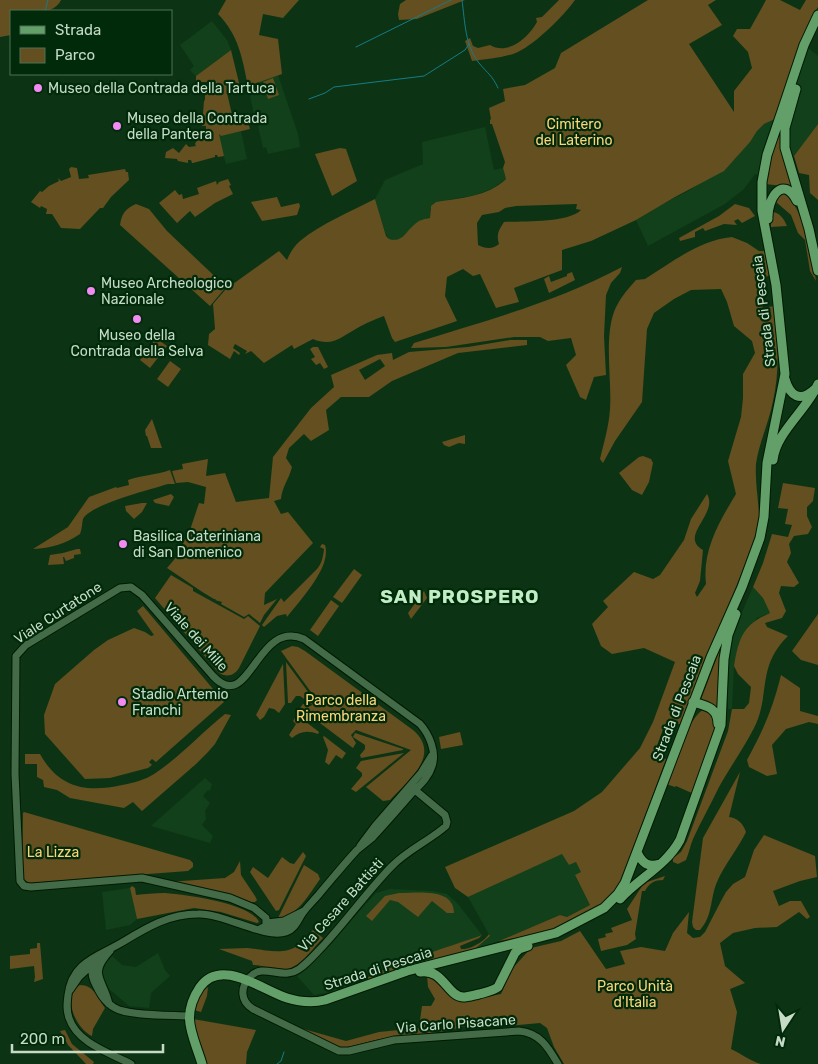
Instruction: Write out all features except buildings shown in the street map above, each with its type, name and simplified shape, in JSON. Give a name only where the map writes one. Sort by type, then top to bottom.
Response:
[{"type":"main road","name":"Strada di Pescaia","points":[[246,981],[291,999],[307,1002],[321,1001],[414,969],[552,935],[596,913],[610,902],[623,887],[639,856],[682,731],[759,542],[764,517],[768,456],[785,379],[776,285],[762,205],[762,185],[764,168],[804,45],[818,15]]},
{"type":"main road","points":[[818,28],[807,54],[791,104],[784,135],[786,154],[807,221],[818,271]]},
{"type":"main road","points":[[768,239],[768,209],[773,195],[779,190],[785,189],[793,193],[807,221]]},
{"type":"main road","points":[[785,379],[790,391],[798,396],[806,396],[817,386]]},
{"type":"main road","name":"Strada di Pescaia","points":[[246,981],[254,988],[279,1000],[308,1006],[334,1002],[394,980],[423,972],[435,974],[462,997],[486,992],[499,986],[515,953],[519,949],[561,937],[600,916],[610,909],[628,890],[663,862],[680,840],[719,731],[723,711],[723,666],[727,642],[765,542],[769,522],[774,452],[783,436],[810,400],[817,386]]},
{"type":"main road","points":[[694,702],[714,709],[718,718],[719,731]]},
{"type":"main road","points":[[682,731],[688,726],[694,712],[698,708],[714,709]]},
{"type":"main road","points":[[639,856],[651,865],[663,862]]},
{"type":"main road","points":[[639,856],[643,865],[654,871]]},
{"type":"main road","points":[[202,1064],[192,1033],[189,1016],[195,996],[208,979],[217,975],[228,975],[246,981]]},
{"type":"street","name":"Viale Curtatone","points":[[142,595],[132,588],[125,586],[120,588],[26,645],[16,656],[19,878],[22,884],[30,888],[134,878],[144,879],[230,898],[254,908],[265,924]]},
{"type":"street","name":"Viale dei Mille","points":[[142,595],[216,680],[227,685],[237,684],[246,678],[267,647],[278,639],[286,636],[304,639],[414,719],[428,734],[432,744],[432,755]]},
{"type":"street","points":[[265,924],[274,933],[285,932],[294,928],[302,914],[359,848],[373,836],[420,784],[432,766],[432,755]]},
{"type":"street","points":[[415,790],[416,784],[428,768],[432,755]]},
{"type":"street","points":[[359,848],[365,837],[422,771],[432,755]]},
{"type":"street","points":[[420,784],[420,789],[426,798]]},
{"type":"street","points":[[415,790],[426,798]]},
{"type":"street","name":"Via Cesare Battisti","points":[[246,981],[258,971],[285,974],[301,968],[344,923],[394,864],[413,848],[443,828],[447,822],[445,815],[426,798]]},
{"type":"street","points":[[131,1064],[92,1044],[70,1022],[67,1009],[68,994],[75,981],[77,972],[87,962],[158,922],[186,914],[212,915],[265,924],[284,921],[302,914]]},
{"type":"street","points":[[75,981],[97,958],[108,951]]},
{"type":"street","points":[[108,951],[100,963],[98,972],[109,1002]]},
{"type":"street","points":[[93,964],[94,981],[102,997],[124,1012],[189,1016]]},
{"type":"street","points":[[75,981],[94,981]]},
{"type":"street","name":"Via Carlo Pisacane","points":[[246,981],[242,996],[250,1007],[342,1052],[390,1041],[517,1030],[538,1037],[547,1046],[558,1064]]},
{"type":"shaded area","points":[[212,21],[227,40],[231,50],[196,76],[190,70],[194,66],[180,45]]},
{"type":"shaded area","points":[[802,43],[818,56],[818,124],[794,156],[784,157],[766,177],[755,174],[744,189],[725,204],[648,246],[636,220],[690,190],[735,159],[757,131],[764,124],[771,121]]},
{"type":"shaded area","points":[[278,75],[298,134],[300,147],[268,154],[266,147],[263,148],[258,126],[261,125],[260,118],[254,115],[248,86]]},
{"type":"shaded area","points":[[485,127],[494,170],[503,168],[506,179],[493,188],[476,195],[436,202],[430,209],[430,218],[422,220],[401,239],[389,239],[375,199],[385,180],[423,164],[422,142]]},
{"type":"shaded area","points":[[241,131],[247,159],[226,164],[218,136]]},
{"type":"shaded area","points":[[753,587],[763,598],[770,613],[757,618],[738,649],[734,666],[732,709],[728,709],[727,665],[731,644],[739,619]]},
{"type":"shaded area","points":[[205,778],[212,784],[210,791],[208,790],[203,796],[210,803],[205,811],[206,819],[202,825],[213,836],[210,843],[151,826]]},
{"type":"shaded area","points":[[563,853],[569,865],[576,862],[581,872],[575,876],[590,905],[567,917],[560,915],[475,949],[490,936],[468,897]]},
{"type":"shaded area","points":[[130,888],[137,919],[130,925],[106,930],[102,892]]},
{"type":"shaded area","points":[[390,889],[432,891],[447,894],[458,904],[482,935],[367,977],[362,982],[342,990],[314,995],[296,975],[307,969],[376,893]]},
{"type":"shaded area","points":[[158,953],[165,970],[170,976],[151,993],[149,1008],[129,1006],[108,988],[102,972],[105,964],[112,956],[122,965],[136,967]]},
{"type":"green space","points":[[0,0],[61,0],[49,10],[10,10],[10,35],[0,37]]},
{"type":"green space","points":[[226,0],[299,0],[283,18],[263,14],[259,35],[278,39],[282,74],[248,86],[239,47],[231,30],[218,14]]},
{"type":"green space","points":[[406,0],[465,0],[417,19],[399,20],[400,4]]},
{"type":"green space","points":[[559,0],[575,0],[549,29],[525,48],[507,56],[472,61],[465,41],[470,38],[473,46],[478,48],[490,45],[497,48],[511,47],[529,33],[537,22],[536,18],[542,17]]},
{"type":"green space","name":"Cimitero del Laterino","points":[[648,0],[716,0],[708,5],[722,25],[689,44],[734,112],[734,91],[752,68],[748,52],[733,36],[737,29],[750,29],[766,0],[780,0],[800,10],[806,0],[818,0],[818,7],[813,15],[775,119],[764,124],[757,131],[750,142],[724,171],[636,220],[591,241],[562,250],[562,270],[514,288],[519,302],[496,308],[480,274],[473,276],[463,269],[447,277],[445,296],[457,321],[395,342],[384,316],[366,323],[333,341],[327,342],[313,339],[294,349],[292,345],[264,363],[251,351],[245,354],[247,351],[235,344],[233,348],[240,353],[239,355],[234,351],[230,359],[208,345],[209,334],[215,329],[213,304],[226,289],[279,251],[287,260],[298,243],[327,223],[375,199],[386,236],[394,240],[401,238],[418,222],[430,218],[431,206],[436,202],[464,198],[482,193],[499,185],[506,179],[503,168],[505,162],[492,124],[490,124],[489,108],[505,101],[503,89],[525,85],[555,68],[561,53]],"holes":[[[577,204],[576,209],[581,210],[575,214],[556,219],[504,222],[498,232],[499,244],[489,248],[478,245],[477,223],[482,215],[516,206]]]},
{"type":"green space","points":[[231,50],[241,91],[227,93],[233,119],[246,116],[250,129],[221,136],[219,134],[224,156],[218,157],[215,155],[215,157],[193,163],[191,160],[188,160],[188,163],[178,161],[177,159],[165,158],[166,152],[173,148],[179,153],[186,144],[189,147],[196,146],[197,140],[193,136],[196,130],[206,132],[206,126],[202,126],[205,92],[210,92],[209,82],[196,82],[196,76]]},
{"type":"green space","points":[[273,78],[279,95],[268,99],[263,82]]},
{"type":"green space","points":[[818,124],[818,200],[810,193],[809,175],[799,173],[794,156]]},
{"type":"green space","points":[[778,133],[781,134],[792,187],[765,184],[771,154]]},
{"type":"green space","points":[[340,148],[346,149],[357,181],[332,196],[315,154]]},
{"type":"green space","points":[[71,167],[77,168],[79,179],[89,178],[88,175],[125,169],[128,172],[129,180],[80,229],[61,228],[52,214],[46,214],[47,209],[41,206],[40,208],[31,202],[40,191],[42,192],[59,181],[58,178],[61,181],[71,177],[69,169]]},
{"type":"green space","points":[[228,179],[233,194],[215,203],[195,217],[190,211],[177,223],[159,203],[175,190],[179,195],[182,194],[183,199],[199,194],[197,188],[216,181],[217,185],[219,182]]},
{"type":"green space","points":[[782,193],[785,193],[792,201],[803,222],[816,281],[810,271],[805,240],[798,233],[791,215],[776,202],[776,199]]},
{"type":"green space","points":[[277,197],[281,207],[299,203],[297,215],[262,221],[251,202]]},
{"type":"green space","points":[[136,204],[149,209],[167,231],[226,287],[210,306],[120,225],[125,212]]},
{"type":"green space","points":[[735,204],[749,208],[755,216],[742,223],[738,219],[734,221],[737,225],[724,224],[705,231],[703,228],[695,232],[695,237],[680,241],[679,238],[719,216]]},
{"type":"green space","points":[[771,212],[783,218],[787,226],[771,227]]},
{"type":"green space","points":[[732,237],[747,243],[759,251],[767,251],[769,275],[763,280],[756,282],[763,308],[774,306],[777,330],[778,354],[775,390],[756,464],[759,514],[758,527],[753,544],[680,724],[665,724],[654,754],[666,759],[617,888],[605,903],[548,932],[499,941],[560,915],[567,917],[590,905],[575,875],[581,872],[576,862],[569,865],[562,854],[468,897],[455,888],[445,867],[574,811],[602,792],[640,748],[653,722],[675,662],[644,648],[612,654],[601,646],[592,624],[608,607],[603,601],[634,572],[653,579],[660,575],[684,540],[691,519],[707,494],[708,509],[696,531],[695,538],[696,544],[703,550],[700,581],[695,593],[697,597],[706,584],[705,572],[713,537],[736,494],[728,461],[741,417],[743,374],[755,353],[752,341],[734,326],[721,289],[691,290],[654,313],[647,329],[642,402],[615,441],[603,463],[600,459],[606,434],[610,398],[609,335],[614,312],[626,291],[636,280],[645,279],[676,259],[709,242]]},
{"type":"green space","points":[[622,267],[620,273],[611,283],[606,295],[604,336],[606,375],[594,377],[586,400],[580,397],[566,365],[576,355],[571,338],[548,341],[540,337],[514,337],[446,347],[411,348],[414,343],[546,301]]},
{"type":"green space","points":[[572,272],[575,280],[549,293],[544,279],[549,276],[551,282]]},
{"type":"green space","points":[[156,338],[167,346],[150,368],[140,360]]},
{"type":"green space","points":[[510,340],[527,340],[527,345],[458,353],[392,381],[369,397],[341,397],[326,410],[329,430],[311,441],[304,434],[289,448],[286,458],[292,467],[281,499],[274,501],[281,514],[288,512],[313,543],[265,593],[264,605],[277,599],[260,623],[249,614],[244,617],[221,604],[222,602],[215,600],[167,568],[179,554],[185,539],[187,539],[199,503],[204,504],[206,487],[188,482],[176,483],[172,471],[183,469],[182,464],[208,459],[206,476],[225,473],[236,502],[269,498],[273,457],[311,408],[334,387],[331,375],[377,355],[392,353],[393,360],[409,352],[468,347]],"holes":[[[380,359],[385,366],[365,380],[359,370]]]},
{"type":"green space","points":[[318,347],[328,367],[324,369],[320,363],[316,365],[311,359],[315,357],[310,349]]},
{"type":"green space","points":[[170,361],[181,369],[168,387],[157,379]]},
{"type":"green space","points":[[152,419],[162,448],[151,448],[146,436],[145,430]]},
{"type":"green space","points":[[465,435],[465,444],[459,443],[449,447],[442,442]]},
{"type":"green space","points":[[643,456],[651,459],[653,463],[649,482],[642,495],[632,490],[619,473]]},
{"type":"green space","points":[[170,470],[175,484],[168,484],[97,508],[83,519],[80,534],[58,545],[33,549],[68,527],[89,497],[116,487],[129,485],[128,480]]},
{"type":"green space","points":[[783,483],[815,488],[813,501],[807,507],[807,516],[812,527],[808,534],[794,536],[789,544],[791,553],[787,562],[799,583],[794,587],[781,586],[779,593],[786,611],[782,618],[765,623],[767,627],[788,636],[772,659],[765,681],[759,716],[754,728],[719,787],[693,839],[686,860],[678,864],[673,862],[673,858],[681,852],[687,841],[728,731],[732,709],[744,709],[749,703],[751,687],[738,674],[734,666],[740,640],[748,627],[770,613],[763,598],[753,587],[772,534],[788,537],[792,525],[785,524],[788,509],[778,508]]},
{"type":"green space","points":[[171,494],[174,497],[169,506],[155,503],[153,500]]},
{"type":"green space","points":[[147,503],[142,512],[134,519],[126,511],[125,506]]},
{"type":"green space","points":[[322,544],[325,545],[326,554],[324,563],[314,583],[287,617],[286,614],[277,616],[264,627],[262,625],[281,598],[284,602],[319,567],[324,552],[324,549],[320,547]]},
{"type":"green space","points":[[80,549],[81,554],[74,555],[74,558],[66,561],[63,557],[64,564],[48,565],[50,555]]},
{"type":"green space","points":[[354,569],[362,575],[342,603],[333,597]]},
{"type":"green space","points":[[171,575],[193,588],[193,591],[244,619],[248,616],[260,626],[235,673],[227,675],[218,672],[155,598]]},
{"type":"green space","points":[[424,591],[427,598],[411,619],[408,613]]},
{"type":"green space","points":[[331,600],[339,606],[318,636],[310,630]]},
{"type":"green space","name":"Stadio Artemio Franchi","points":[[143,606],[224,702],[156,762],[152,759],[149,762],[152,765],[148,768],[110,778],[85,779],[45,734],[44,715],[55,684],[94,650],[108,640],[134,628],[151,636],[154,635],[137,611]]},
{"type":"green space","points":[[818,614],[818,665],[801,660],[792,651]]},
{"type":"green space","points":[[724,643],[719,711],[700,702]]},
{"type":"green space","name":"Parco della Rimembranza","points":[[292,646],[305,651],[413,730],[421,739],[424,749],[419,767],[390,800],[383,801],[366,787],[411,750],[356,730],[351,735],[356,743],[353,748],[300,708],[303,704],[311,706],[316,699],[281,651]]},
{"type":"green space","points":[[286,662],[314,700],[312,704],[307,703],[300,696],[296,696],[291,703],[288,703]]},
{"type":"green space","points":[[283,664],[285,704],[279,713],[269,708],[260,720],[256,715]]},
{"type":"green space","points":[[781,675],[800,688],[800,711],[818,716],[818,724],[809,722],[786,729],[772,745],[777,774],[767,776],[749,767],[747,760],[767,719]]},
{"type":"green space","points":[[705,709],[708,710],[716,721],[711,746],[694,794],[666,784],[687,731],[699,713]]},
{"type":"green space","points":[[225,714],[231,715],[215,744],[196,764],[142,811],[133,802],[124,808],[70,798],[57,790],[44,787],[43,780],[37,777],[37,764],[25,764],[25,754],[40,754],[56,774],[65,781],[85,788],[109,787],[139,781],[154,774],[182,753]]},
{"type":"green space","points":[[297,715],[319,732],[318,734],[304,732],[292,738],[289,735],[296,724],[293,721]]},
{"type":"green space","points":[[460,732],[463,745],[441,749],[439,737]]},
{"type":"green space","points":[[355,733],[403,750],[361,758],[360,755],[365,749],[365,745],[353,737]]},
{"type":"green space","points":[[324,736],[346,753],[342,759],[336,755],[329,765],[325,762],[328,750]]},
{"type":"green space","points":[[404,753],[356,792],[351,789],[362,776],[362,773],[356,768],[361,761]]},
{"type":"green space","points":[[740,772],[729,817],[735,818],[746,832],[717,882],[704,925],[700,930],[696,930],[692,922],[703,838]]},
{"type":"green space","name":"La Lizza","points":[[24,812],[190,860],[193,863],[193,867],[188,871],[29,883],[22,875]]},
{"type":"green space","name":"Parco Unità d'Italia","points":[[764,835],[815,856],[817,877],[773,891],[779,906],[790,901],[801,901],[810,917],[807,919],[799,912],[777,927],[755,928],[733,933],[720,943],[725,966],[745,983],[730,989],[737,1012],[731,1049],[761,1064],[564,1064],[554,1047],[547,1028],[540,1023],[507,1026],[470,1025],[446,1031],[380,1039],[343,1048],[300,1028],[346,1041],[379,1032],[419,1028],[422,1006],[431,1006],[435,999],[428,987],[427,976],[433,977],[460,1002],[501,994],[512,969],[531,948],[561,941],[580,931],[606,969],[625,964],[620,951],[641,947],[665,951],[673,933],[689,912],[687,933],[693,938],[700,937],[705,932],[726,892],[733,884],[745,877],[754,850]]},
{"type":"green space","points":[[303,852],[306,856],[279,910],[276,911],[250,872],[253,867],[268,878],[282,857],[294,864]]},
{"type":"green space","points":[[240,861],[241,875],[255,896],[257,900],[255,902],[225,893],[167,882],[225,878],[234,872]]},
{"type":"green space","points":[[304,865],[318,874],[320,879],[297,909],[278,918]]},
{"type":"green space","points":[[665,876],[663,880],[652,882],[645,891],[642,891],[635,934],[636,939],[627,945],[601,951],[598,939],[606,937],[605,934],[613,932],[611,928],[632,920],[627,909],[644,883]]},
{"type":"green space","points":[[132,886],[135,888],[136,895],[160,893],[216,901],[243,910],[253,915],[259,922],[221,912],[194,908],[137,919],[130,888]]},
{"type":"green space","points":[[424,892],[441,895],[448,899],[454,913],[447,913],[432,901],[418,917],[398,902],[390,900],[372,921],[366,916],[385,896],[399,893]]},
{"type":"green space","points":[[313,930],[323,938],[300,962],[290,969],[284,970],[253,965],[252,961],[219,949],[247,948],[285,951],[299,944]]},
{"type":"green space","points":[[489,934],[490,936],[475,949],[413,965],[362,982],[399,964],[482,935],[460,946],[461,949],[473,947]]},
{"type":"green space","points":[[37,943],[40,943],[43,979],[34,982],[34,966],[10,969],[10,956],[30,954],[30,949],[37,948]]},
{"type":"green space","points":[[80,985],[89,987],[98,996],[105,1008],[93,1029],[92,1036],[76,1020],[71,1004],[74,990]]},
{"type":"green space","points":[[208,987],[201,1012],[194,1010],[200,994]]},
{"type":"green space","points":[[193,1019],[256,1030],[247,1052],[246,1064],[205,1064]]},
{"type":"green space","points":[[65,1030],[72,1044],[94,1062],[93,1064],[86,1064],[68,1045],[60,1031]]},
{"type":"waterway","points":[[45,10],[48,0]]},
{"type":"waterway","points":[[356,47],[451,0]]},
{"type":"waterway","points":[[462,0],[466,33],[471,49],[474,56],[492,77],[498,88]]},
{"type":"waterway","points":[[309,99],[325,93],[334,87],[424,76],[465,50],[469,44]]},
{"type":"waterway","points":[[277,1064],[281,1061],[284,1052]]},
{"type":"place","name":"Museo della Contrada della Tartuca","points":[[38,88]]},
{"type":"place","name":"Museo della Contrada della Pantera","points":[[117,126]]},
{"type":"place","name":"Museo Archeologico Nazionale","points":[[91,291]]},
{"type":"place","name":"Museo della Contrada della Selva","points":[[137,319]]},
{"type":"place","name":"Basilica Cateriniana di San Domenico","points":[[123,544]]},
{"type":"place","name":"Stadio Artemio Franchi","points":[[122,702]]},
{"type":"district","name":"SAN PROSPERO","points":[[460,596]]}]
